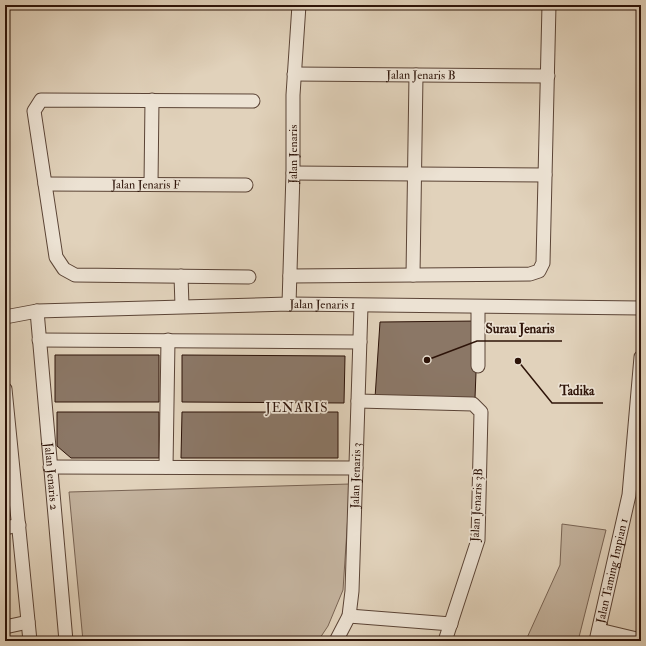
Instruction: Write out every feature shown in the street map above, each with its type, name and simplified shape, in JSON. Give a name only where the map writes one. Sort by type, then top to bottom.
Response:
[{"type":"street","name":"Jalan Jenaris","points":[[288,304],[293,173],[293,95],[299,5]]},
{"type":"street","points":[[290,276],[530,274],[539,271],[543,263],[549,5]]},
{"type":"street","name":"Jalan Jenaris B","points":[[294,74],[548,76]]},
{"type":"street","points":[[413,274],[416,75]]},
{"type":"street","points":[[249,277],[75,275],[64,269],[56,257],[34,111],[41,100],[253,101]]},
{"type":"street","points":[[151,184],[152,100]]},
{"type":"street","points":[[293,173],[545,175]]},
{"type":"street","name":"Jalan Jenaris F","points":[[45,184],[246,185]]},
{"type":"street","points":[[181,276],[182,306]]},
{"type":"street","name":"Jalan Jenaris 1","points":[[5,317],[37,311],[288,304],[641,308]]},
{"type":"street","name":"Jalan Jenaris 3","points":[[336,641],[348,616],[352,591],[361,306]]},
{"type":"street","points":[[478,307],[478,366]]},
{"type":"street","name":"Jalan Jenaris 2","points":[[37,311],[66,641]]},
{"type":"street","points":[[39,340],[360,342]]},
{"type":"street","points":[[166,467],[168,340]]},
{"type":"street","name":"Jalan Taming Impian 1","points":[[597,636],[629,495],[641,357]]},
{"type":"street","points":[[5,389],[30,641]]},
{"type":"street","name":"Jalan Jenaris 3B","points":[[358,401],[473,404],[481,412],[478,540],[445,641]]},
{"type":"street","points":[[50,467],[356,468]]},
{"type":"street","points":[[5,528],[19,525]]},
{"type":"street","points":[[348,616],[451,624]]},
{"type":"street","points":[[5,627],[28,622]]},
{"type":"street","points":[[597,636],[641,640]]},
{"type":"shaded area","points":[[350,484],[343,590],[328,626],[318,641],[83,641],[69,492]]},
{"type":"shaded area","points":[[562,524],[606,530],[578,641],[526,640],[560,565]]},
{"type":"building","points":[[478,321],[475,398],[375,398],[380,322]]},
{"type":"building","points":[[55,355],[159,355],[159,402],[55,402]]},
{"type":"building","points":[[182,355],[345,356],[344,403],[182,402]]},
{"type":"building","points":[[57,412],[159,412],[159,458],[71,458],[57,446]]},
{"type":"building","points":[[182,412],[338,412],[338,458],[181,458]]},
{"type":"place","name":"Surau Jenaris","points":[[427,360]]},
{"type":"place","name":"Tadika","points":[[518,361]]},
{"type":"district","name":"JENARIS","points":[[297,408]]}]
